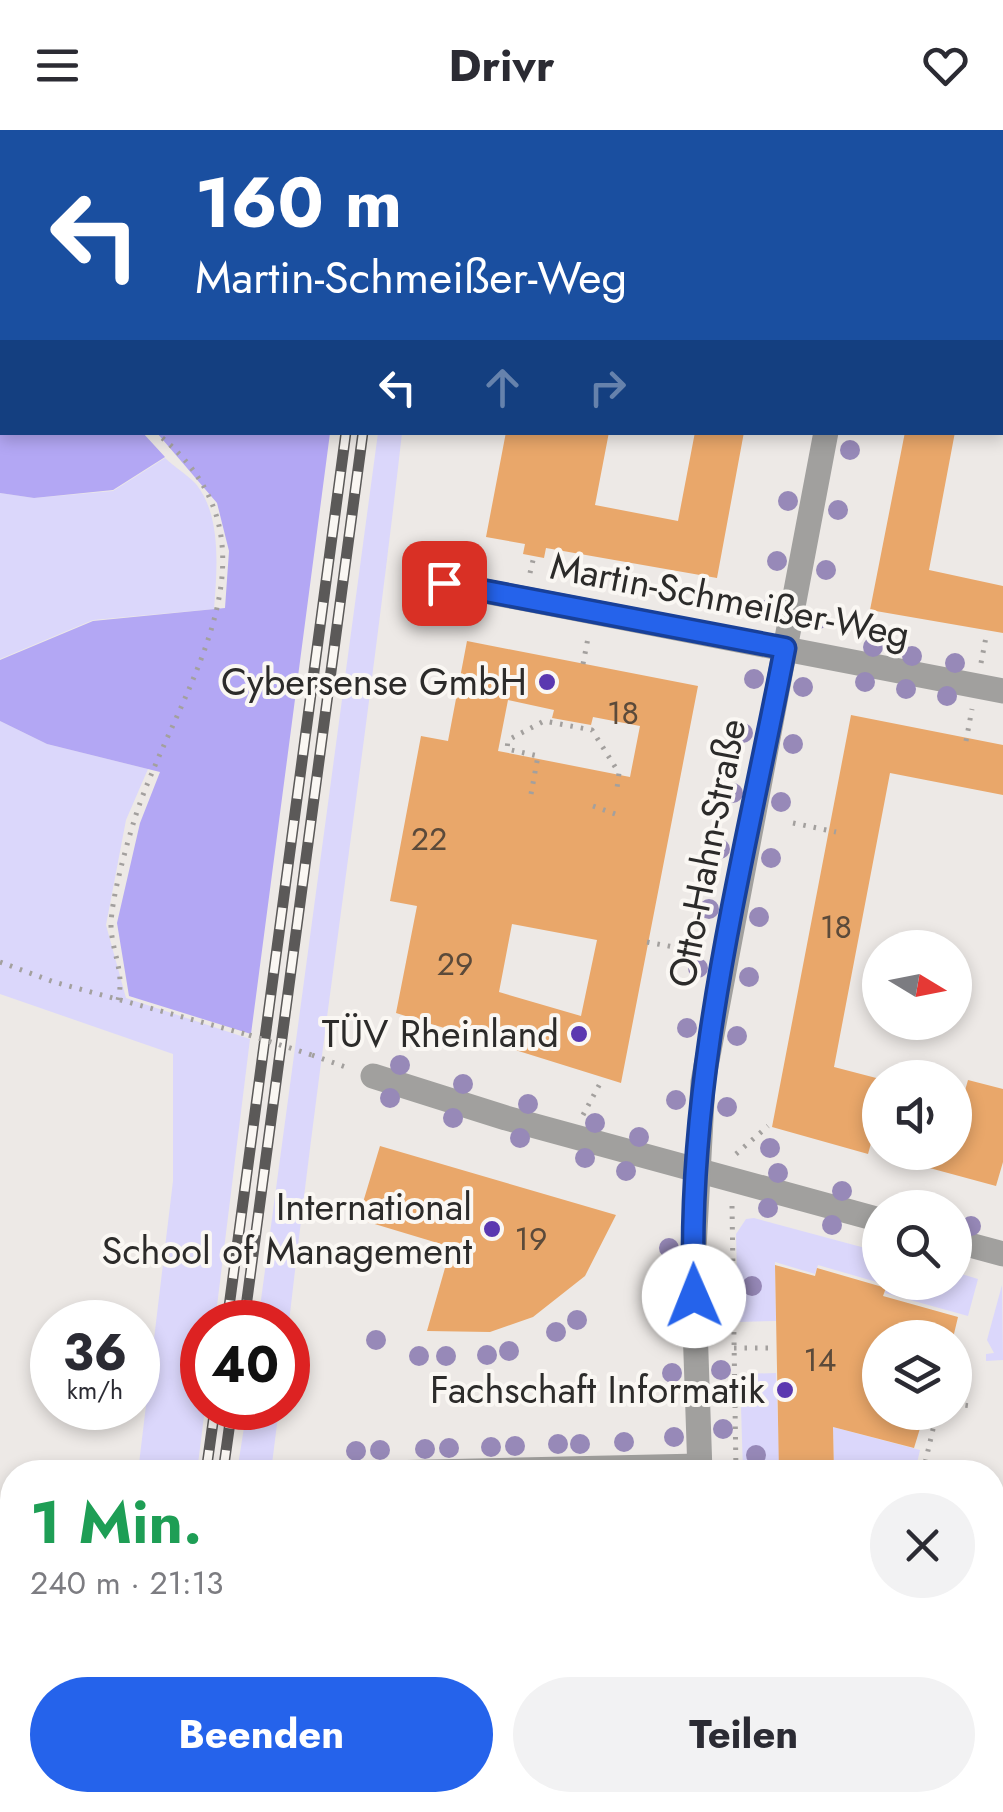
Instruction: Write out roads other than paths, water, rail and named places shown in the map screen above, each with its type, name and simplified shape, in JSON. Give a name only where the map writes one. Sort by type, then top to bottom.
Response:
[{"type":"street","name":"Otto-Hahn-Straße","points":[[699,1460],[696,1170],[702,1082],[825,435]]},
{"type":"street","name":"Martin-Schmeißer-Weg","points":[[444,583],[1003,691]]},
{"type":"street","points":[[373,1076],[862,1215]]},
{"type":"street","points":[[972,1245],[1003,1254]]},
{"type":"railway","points":[[230,1300],[346,435]]},
{"type":"railway","points":[[247,1300],[363,435]]},
{"type":"railway","points":[[208,1460],[212,1430]]},
{"type":"railway","points":[[225,1460],[229,1430]]},
{"type":"place","name":"Cybersense GmbH","points":[[547,682]]},
{"type":"place","name":"TÜV Rheinland","points":[[579,1034]]},
{"type":"place","name":"International School of Management","points":[[492,1229]]},
{"type":"place","name":"Fachschaft Informatik","points":[[785,1390]]}]
